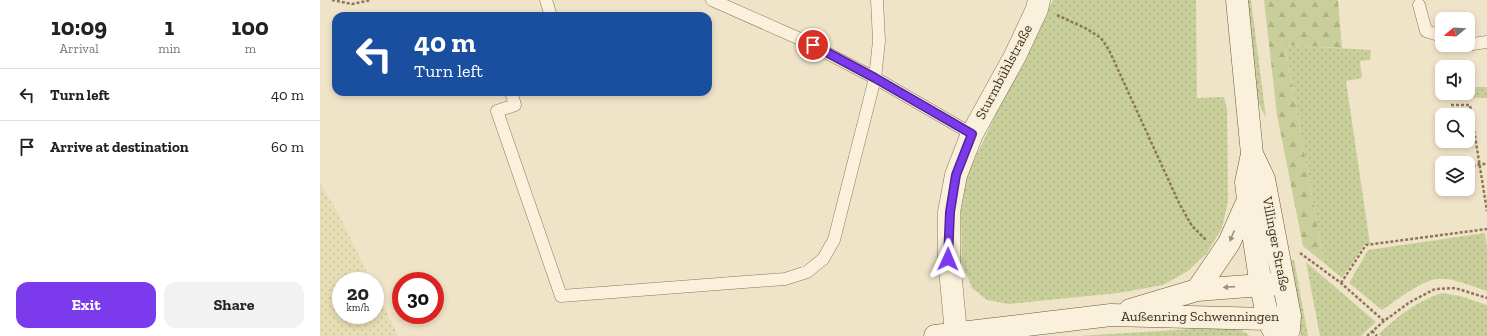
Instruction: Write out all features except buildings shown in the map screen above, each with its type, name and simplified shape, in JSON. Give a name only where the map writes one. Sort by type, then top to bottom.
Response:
[{"type":"street","name":"Villinger Straße","points":[[1237,0],[1252,154],[1246,182],[1261,286],[1272,327]]},
{"type":"street","name":"Sturmbühlstraße","points":[[956,334],[948,259],[950,212],[956,175],[972,134],[1014,56],[1038,5]]},
{"type":"street","name":"Villinger Straße","points":[[1252,154],[1264,179],[1284,283],[1289,326]]},
{"type":"street","points":[[1197,290],[1229,242],[1248,200]]},
{"type":"street","name":"Außenring Schwenningen","points":[[935,336],[1111,315],[1197,290],[1284,283]]},
{"type":"street","name":"Außenring Schwenningen","points":[[1111,315],[1272,327],[1289,326]]},
{"type":"lane","points":[[546,0],[550,12]]},
{"type":"lane","points":[[712,0],[800,38],[875,78],[972,134]]},
{"type":"lane","points":[[512,96],[515,105],[497,111],[561,296],[785,279],[807,272],[823,259],[834,240],[875,78],[879,41],[877,0]]},
{"type":"lane","points":[[1419,5],[1426,31],[1435,34]]},
{"type":"lane","points":[[1475,44],[1487,42]]},
{"type":"path","points":[[332,0],[352,4],[371,0]]},
{"type":"path","points":[[1038,5],[1101,38],[1109,50],[1179,203],[1192,226],[1207,241]]},
{"type":"path","points":[[1452,105],[1470,105],[1487,211]]},
{"type":"path","points":[[1475,166],[1487,164]]},
{"type":"path","points":[[1342,283],[1366,245],[1487,229]]},
{"type":"path","points":[[1296,250],[1342,283],[1384,321]]},
{"type":"path","points":[[1367,336],[1372,330],[1410,302],[1435,289],[1455,288],[1487,298]]},
{"type":"path","points":[[1372,330],[1377,336]]},
{"type":"shaded area","points":[[320,183],[339,215],[367,272],[332,272],[332,324],[384,324],[384,307],[398,336],[320,336]]},
{"type":"green space","points":[[1053,0],[1196,0],[1197,98],[1224,97],[1227,109],[1228,201],[1222,228],[1207,253],[1188,271],[1163,285],[1118,293],[1009,304],[987,300],[972,288],[962,262],[961,211],[967,175],[1043,16]]},
{"type":"green space","points":[[1244,0],[1251,0],[1266,118],[1257,100]]},
{"type":"green space","points":[[1264,0],[1338,0],[1342,48],[1285,45],[1324,263],[1303,246],[1277,115]]},
{"type":"green space","points":[[1285,45],[1371,50],[1370,60],[1360,61],[1362,78],[1346,81],[1370,244],[1365,244],[1342,278],[1324,263]]},
{"type":"green space","points":[[1475,87],[1487,87],[1487,98],[1475,98]]},
{"type":"green space","points":[[1485,233],[1487,249],[1487,291],[1448,279],[1436,279],[1415,288],[1382,310],[1349,283],[1368,250]]},
{"type":"green space","points":[[1286,260],[1294,260],[1308,336],[1301,336]]},
{"type":"green space","points":[[1306,262],[1376,322],[1361,336],[1320,336]]},
{"type":"green space","points":[[1442,293],[1460,296],[1487,305],[1487,336],[1381,336],[1379,334],[1408,310],[1433,296]]},
{"type":"green space","points":[[1225,327],[1241,330],[1250,336],[1078,336]]},
{"type":"route","points":[[813,45],[875,78],[972,134],[956,175],[950,212],[948,259]]}]
